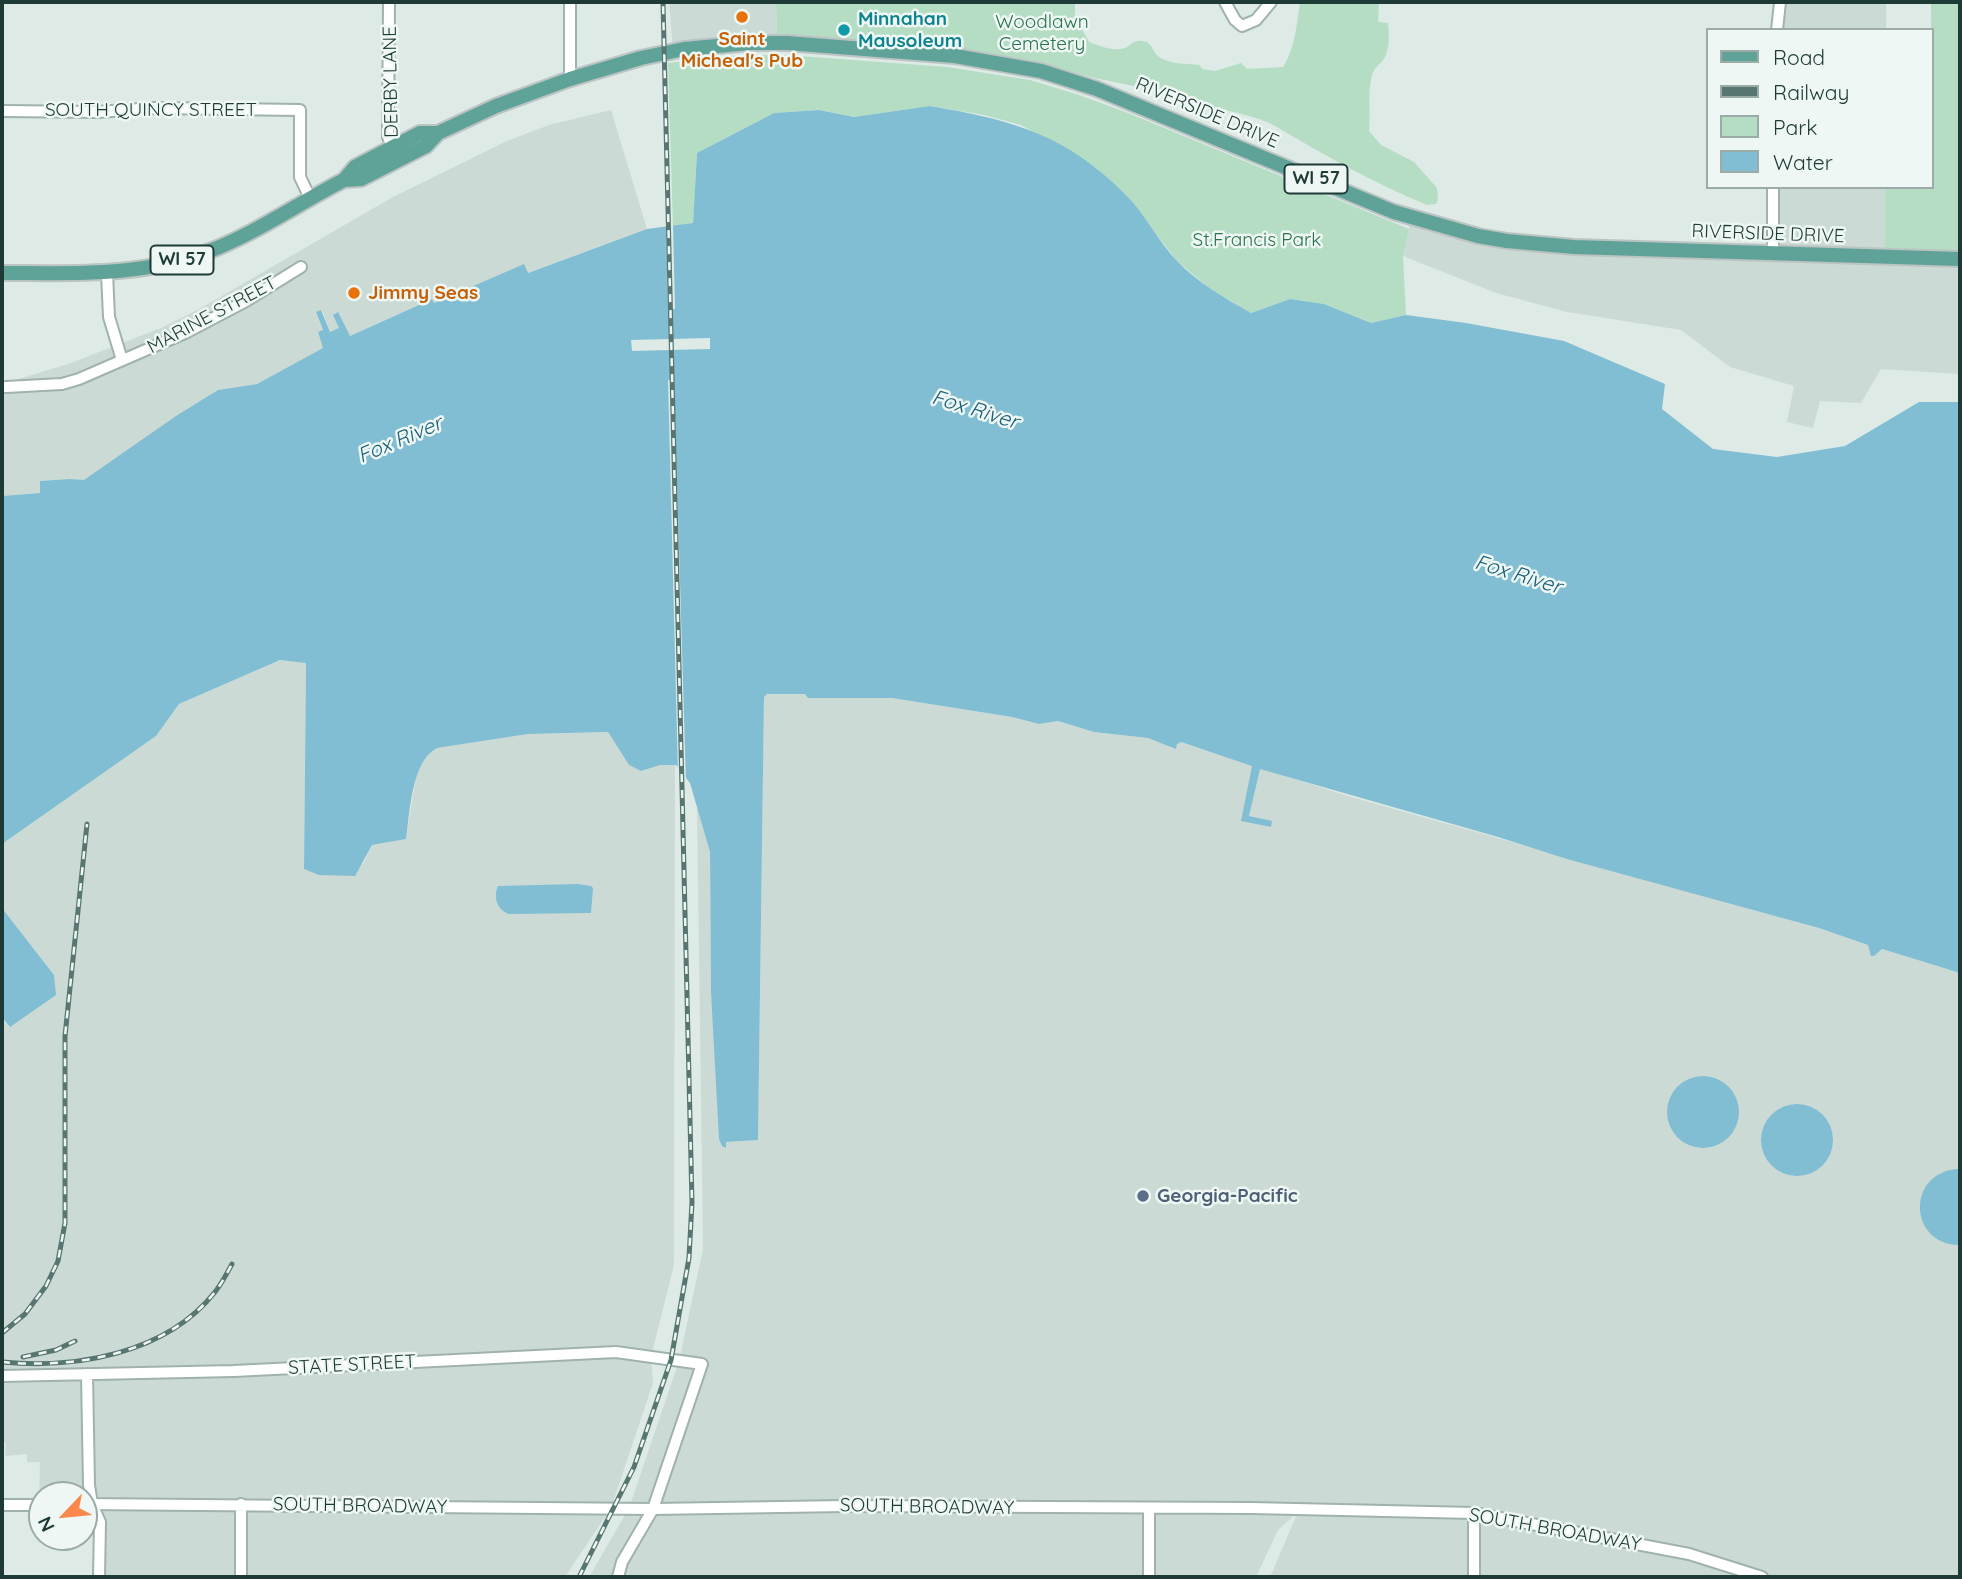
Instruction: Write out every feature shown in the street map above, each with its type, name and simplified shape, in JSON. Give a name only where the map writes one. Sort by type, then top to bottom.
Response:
[{"type":"main road","name":"RIVERSIDE DRIVE","points":[[570,79],[641,58],[684,49],[737,44],[787,43],[954,56],[1013,64],[1097,89],[1394,212],[1450,229],[1507,241],[1546,246],[1960,260]]},
{"type":"main road","name":"WI 57","points":[[2,273],[107,273],[161,265],[208,252],[344,180],[355,167],[395,154],[421,133],[438,133],[496,106],[570,79]]},
{"type":"street","name":"DERBY LANE","points":[[389,2],[388,137],[395,154]]},
{"type":"street","points":[[570,2],[570,79]]},
{"type":"street","points":[[1225,2],[1235,20],[1242,26],[1256,20],[1271,2]]},
{"type":"street","points":[[1777,28],[1780,2]]},
{"type":"street","name":"SOUTH QUINCY STREET","points":[[2,111],[98,112],[154,108],[300,110],[300,177],[310,198]]},
{"type":"street","points":[[1773,189],[1773,254]]},
{"type":"street","name":"MARINE STREET","points":[[6,387],[62,384],[79,379],[185,333],[246,301],[301,267]]},
{"type":"street","name":"MARINE STREET","points":[[107,273],[109,317],[122,360]]},
{"type":"street","name":"STATE STREET","points":[[2,1376],[234,1371],[616,1352],[702,1364],[653,1509]]},
{"type":"street","points":[[87,1374],[89,1481]]},
{"type":"street","points":[[2,1504],[28,1504]]},
{"type":"street","name":"SOUTH BROADWAY","points":[[98,1504],[653,1509],[845,1506],[1474,1513],[1689,1554],[1762,1577]]},
{"type":"street","points":[[241,1504],[241,1577]]},
{"type":"street","points":[[1149,1508],[1149,1577]]},
{"type":"street","points":[[618,1577],[622,1562],[653,1509]]},
{"type":"street","points":[[1474,1513],[1474,1577]]},
{"type":"street","points":[[98,1519],[99,1577]]},
{"type":"shaded area","points":[[669,2],[776,2],[777,37],[673,51]]},
{"type":"shaded area","points":[[1786,2],[1886,2],[1886,28],[1783,28]]},
{"type":"shaded area","points":[[611,110],[647,229],[527,273],[523,265],[433,303],[431,299],[350,336],[340,328],[330,332],[322,310],[316,313],[323,331],[318,333],[324,348],[257,384],[218,390],[84,481],[40,481],[40,493],[2,496],[2,384],[68,364],[161,328],[201,308],[393,197],[507,141],[549,125]]},
{"type":"shaded area","points":[[1780,189],[1885,189],[1885,257],[1960,259],[1960,374],[1881,369],[1861,403],[1820,401],[1813,428],[1787,422],[1794,386],[1730,367],[1681,330],[1567,312],[1496,293],[1403,256],[1411,218],[1478,236],[1779,253]]},
{"type":"shaded area","points":[[280,660],[306,662],[304,869],[363,864],[372,845],[406,839],[417,770],[428,753],[437,748],[528,734],[608,732],[629,765],[641,771],[660,765],[675,765],[674,1265],[651,1357],[653,1383],[611,1508],[565,1577],[99,1577],[98,1481],[40,1481],[40,1462],[27,1462],[27,1454],[5,1456],[6,1443],[2,1442],[2,1017],[9,1027],[54,975],[2,908],[2,844],[156,736],[179,704]]},
{"type":"shaded area","points":[[767,694],[806,694],[809,698],[892,698],[1012,717],[1039,724],[1058,721],[1094,732],[1148,738],[1176,748],[1180,742],[1348,796],[1819,928],[1869,945],[1874,956],[1882,949],[1960,973],[1960,1577],[1270,1577],[1298,1512],[1278,1530],[1256,1577],[589,1577],[629,1508],[679,1361],[703,1249],[697,805],[710,852],[711,992],[726,1147],[726,1142],[758,1140],[764,697]]},
{"type":"green space","name":"Woodlawn Cemetery","points":[[776,2],[1075,2],[1075,17],[1089,42],[1123,49],[1137,41],[1146,42],[1158,56],[1166,60],[1199,65],[1203,69],[1215,71],[1241,63],[1247,69],[1283,67],[1293,44],[1300,2],[1379,2],[1378,22],[1388,23],[1389,40],[1385,57],[1372,75],[1369,131],[1381,145],[1414,162],[1437,188],[1438,199],[1436,204],[1427,205],[1350,168],[1266,122],[1243,114],[1182,101],[1178,95],[988,54],[777,37]]},
{"type":"green space","points":[[1931,2],[1960,2],[1960,259],[1885,257],[1885,189],[1934,189],[1934,28],[1931,28]]},
{"type":"green space","name":"St.Francis Park","points":[[741,55],[785,55],[947,67],[1030,80],[1128,113],[1409,229],[1403,256],[1406,315],[1371,323],[1324,304],[1290,299],[1251,313],[1209,288],[1177,261],[1126,195],[1095,167],[1021,125],[984,115],[931,106],[854,117],[819,110],[774,113],[697,153],[693,223],[673,226],[668,63]]},
{"type":"water","name":"Fox River","points":[[930,106],[1012,124],[1059,143],[1081,157],[1125,194],[1185,269],[1212,290],[1251,313],[1290,299],[1324,304],[1371,323],[1406,315],[1564,341],[1665,384],[1662,409],[1713,449],[1777,457],[1845,446],[1919,402],[1960,402],[1960,973],[1882,949],[1871,956],[1868,945],[1819,928],[1567,859],[1260,769],[1249,816],[1272,821],[1271,827],[1241,821],[1252,766],[1181,742],[1176,749],[1148,738],[1094,732],[1058,721],[1039,724],[1012,717],[892,698],[808,698],[805,694],[767,694],[764,697],[758,1140],[726,1142],[726,1148],[719,1139],[711,992],[710,852],[690,783],[676,765],[660,765],[641,771],[629,765],[608,732],[528,734],[437,748],[428,755],[417,776],[406,839],[372,845],[355,876],[319,875],[304,869],[306,663],[280,660],[179,704],[156,736],[2,844],[2,496],[40,493],[40,481],[84,480],[218,390],[257,384],[323,348],[318,332],[323,330],[316,312],[321,310],[330,332],[339,328],[333,315],[338,312],[350,336],[432,299],[434,303],[524,264],[528,273],[647,229],[693,223],[697,153],[774,113],[819,110],[854,117]]},
{"type":"water","points":[[578,884],[593,888],[591,913],[509,914],[499,906],[496,899],[498,886]]},
{"type":"water","points":[[2,908],[54,975],[56,995],[10,1027],[2,1017]]},
{"type":"water","points":[[1703,1076],[1723,1082],[1733,1092],[1739,1112],[1733,1132],[1723,1142],[1703,1148],[1683,1142],[1673,1132],[1667,1112],[1673,1092],[1683,1082]]},
{"type":"water","points":[[1804,1104],[1823,1114],[1831,1126],[1831,1154],[1823,1166],[1811,1174],[1790,1176],[1771,1166],[1763,1154],[1761,1133],[1771,1114],[1783,1106]]},
{"type":"water","points":[[1960,1169],[1960,1245],[1943,1242],[1930,1234],[1923,1222],[1920,1208],[1922,1194],[1929,1182],[1941,1173]]},
{"type":"pier","points":[[673,225],[675,309],[668,309],[666,226]]},
{"type":"pier","points":[[710,338],[710,349],[632,351],[631,340]]},
{"type":"pier","points":[[668,380],[674,380],[686,783],[678,774]]},
{"type":"railway","points":[[579,1577],[634,1467],[671,1360],[689,1258],[692,1202],[663,2]]},
{"type":"railway","points":[[2,1333],[25,1314],[46,1286],[58,1261],[65,1223],[65,1036],[87,824]]},
{"type":"railway","points":[[2,1362],[60,1363],[118,1353],[146,1343],[195,1313],[215,1292],[232,1264]]},
{"type":"railway","points":[[23,1357],[56,1350],[75,1341]]},
{"type":"place","name":"Saint Micheal's Pub","points":[[742,17]]},
{"type":"place","name":"Minnahan Mausoleum","points":[[844,30]]},
{"type":"place","name":"Jimmy Seas","points":[[354,293]]},
{"type":"place","name":"Georgia-Pacific","points":[[1143,1196]]}]
